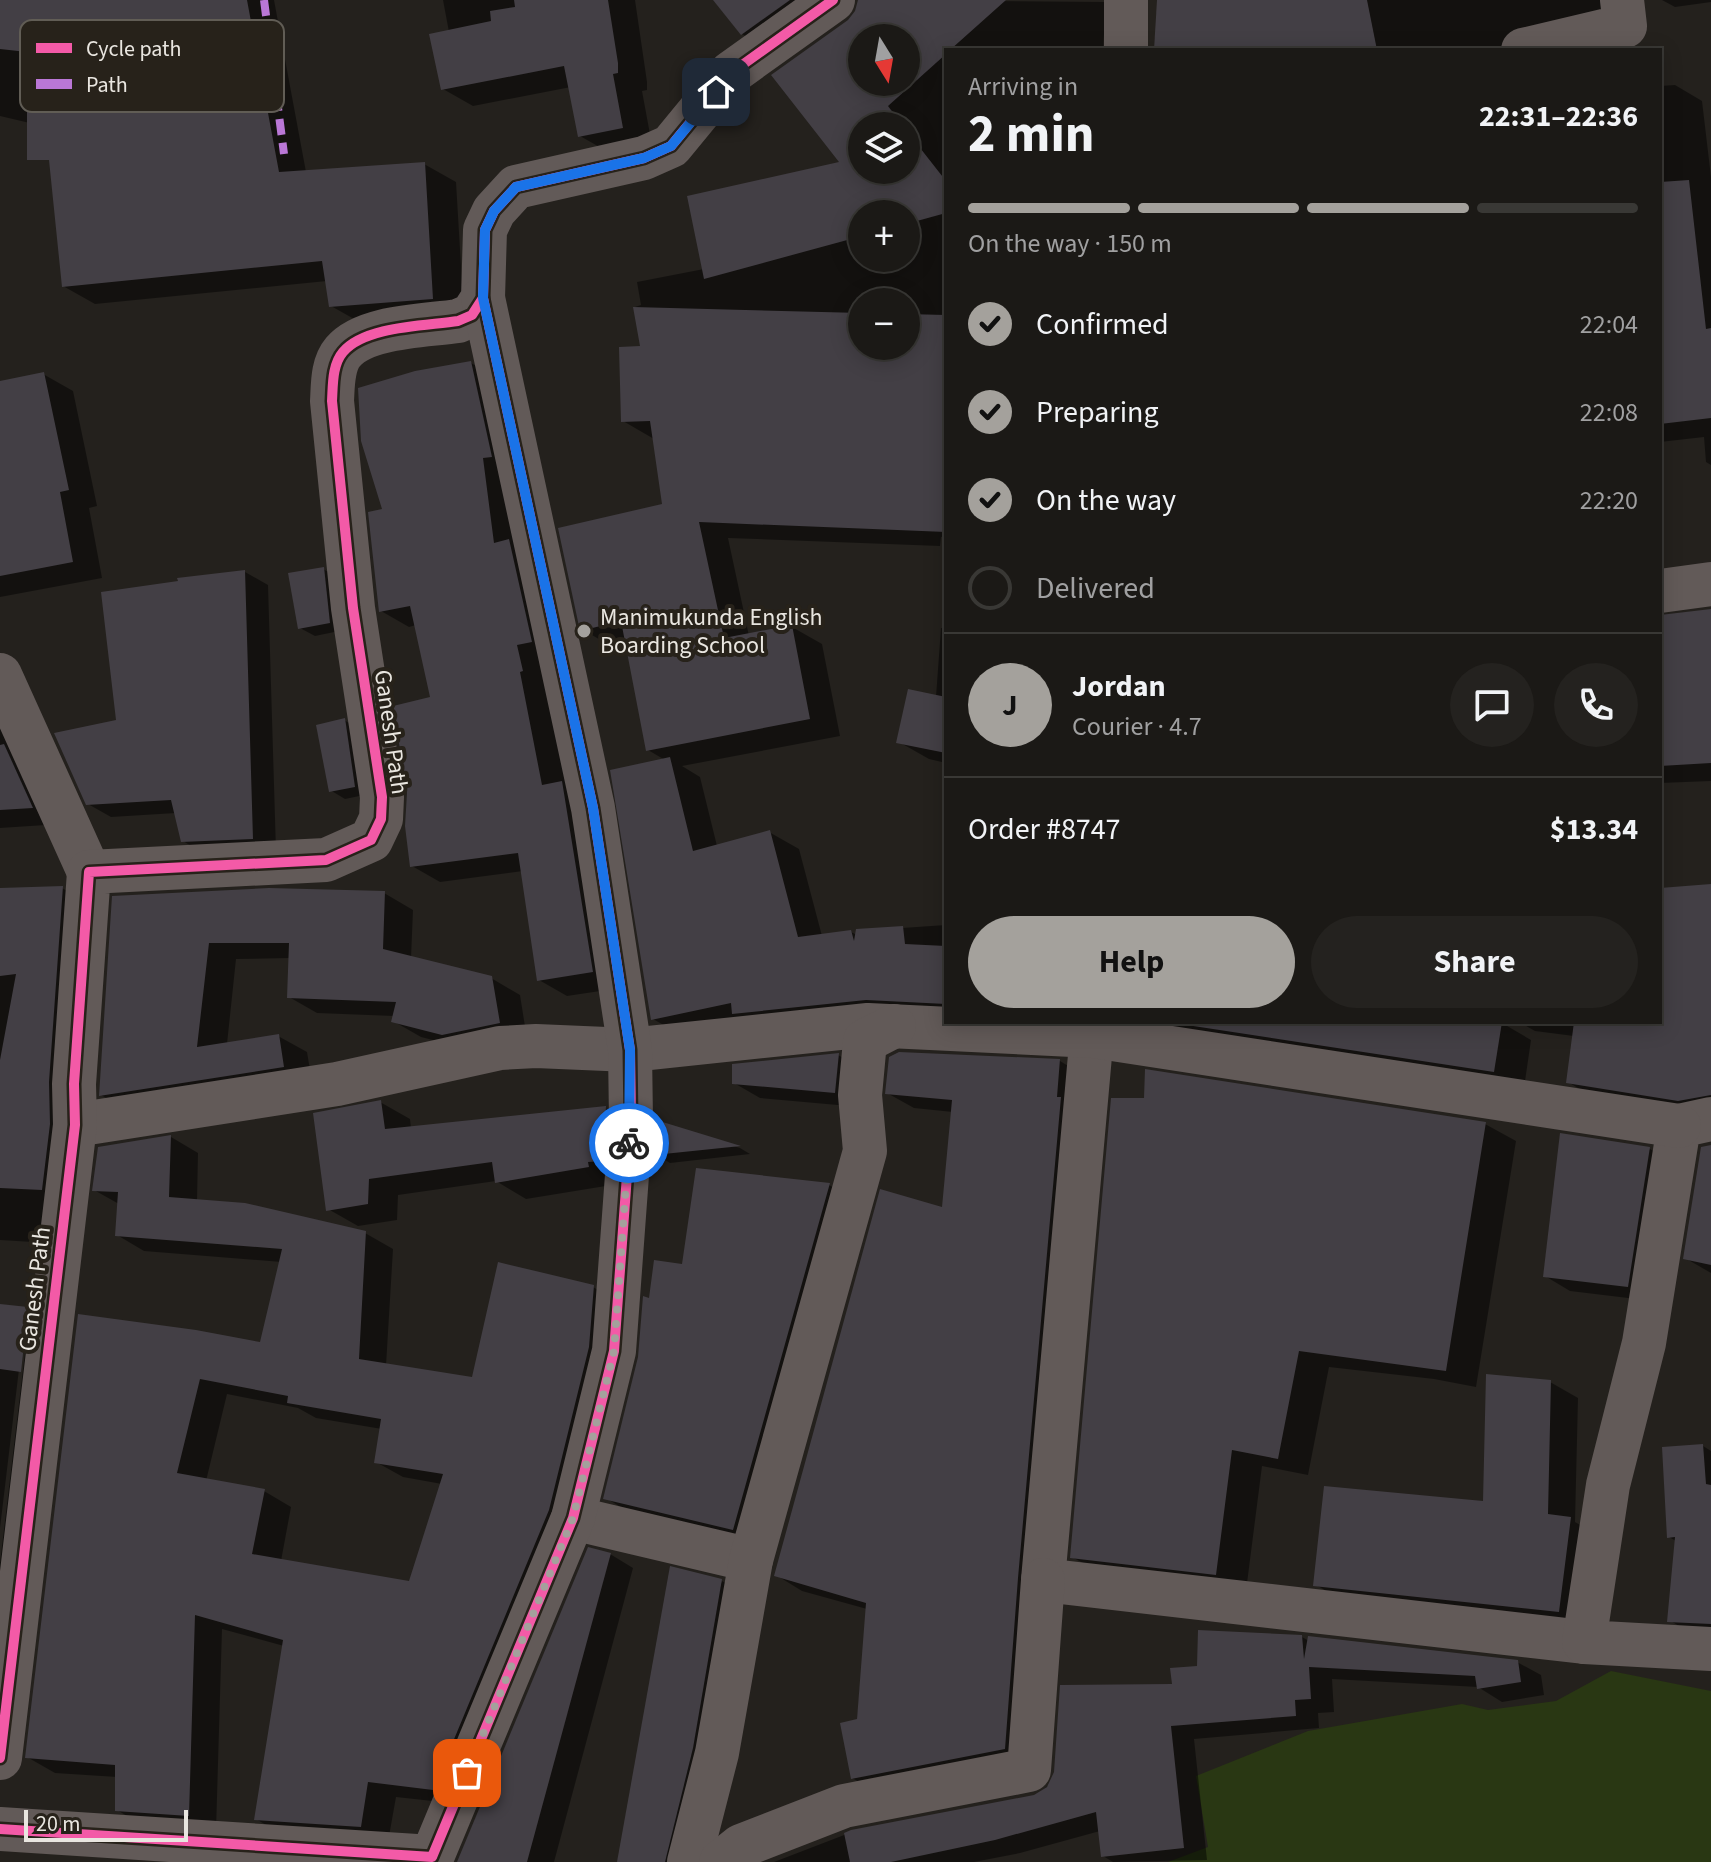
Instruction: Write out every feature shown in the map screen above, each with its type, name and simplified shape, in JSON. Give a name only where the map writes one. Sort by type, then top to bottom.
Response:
[{"type":"street","points":[[0,1829],[443,1860],[573,1518],[614,1351],[631,1121],[630,1050],[593,808],[483,298],[485,230],[494,211],[516,187],[644,158],[671,146],[731,73],[833,0]]},
{"type":"street","points":[[1126,0],[1126,48]]},
{"type":"street","points":[[1532,48],[1625,26],[1622,0]]},
{"type":"street","name":"Ganesh Path","points":[[0,1758],[75,1125],[74,1084],[89,872],[326,860],[371,840],[381,819],[382,797],[350,586],[332,401],[334,371],[343,353],[365,336],[458,321],[472,315],[483,298]]},
{"type":"street","points":[[1662,591],[1711,584]]},
{"type":"street","points":[[0,675],[89,872]]},
{"type":"street","points":[[75,1125],[337,1084],[500,1048],[536,1046],[630,1050],[868,1025],[1093,1029],[1695,1122],[1608,1485],[1584,1642]]},
{"type":"street","points":[[689,1862],[717,1753],[751,1560],[865,1151],[860,1095],[865,1041],[894,1026]]},
{"type":"street","points":[[721,1862],[741,1846],[844,1806],[1029,1770],[1043,1580],[1093,1029]]},
{"type":"street","points":[[573,1518],[751,1560]]},
{"type":"street","points":[[1043,1580],[1584,1642],[1711,1649]]},
{"type":"green space","points":[[1611,1671],[1711,1691],[1711,1862],[1168,1862],[1208,1847],[1196,1776],[1308,1731],[1462,1704],[1488,1710],[1556,1701]]},
{"type":"building","points":[[0,0],[247,0],[251,20],[20,20],[20,51],[0,49]]},
{"type":"building","points":[[514,0],[608,0],[618,63],[618,73],[613,74],[623,128],[578,137],[564,66],[441,90],[429,34],[491,21],[490,11],[515,7]]},
{"type":"building","points":[[713,0],[790,0],[741,35]]},
{"type":"building","points":[[858,0],[1006,0],[952,48],[944,48],[944,56],[920,77],[920,24],[848,24],[848,96],[899,96],[888,106],[892,112],[848,112],[848,184],[920,184],[920,148],[944,178],[944,214],[920,220],[920,200],[848,200],[848,240],[704,279],[687,196],[839,162],[771,75],[848,20]]},
{"type":"building","points":[[1157,0],[1367,0],[1377,48],[1154,48]]},
{"type":"building","points":[[27,112],[268,112],[279,172],[425,162],[433,299],[329,307],[322,261],[62,287],[49,160],[27,160]]},
{"type":"building","points":[[1689,180],[1706,329],[1711,328],[1711,418],[1662,424],[1662,182]]},
{"type":"building","points":[[633,307],[848,313],[848,360],[920,360],[920,314],[944,315],[944,532],[699,522],[724,638],[792,625],[810,719],[646,751],[621,621],[580,631],[558,528],[662,504],[650,421],[621,422],[619,347],[640,346]]},
{"type":"building","points":[[471,361],[492,457],[483,458],[494,543],[509,539],[532,642],[517,645],[542,785],[562,781],[593,972],[537,981],[518,853],[410,867],[405,826],[407,793],[393,706],[430,697],[410,606],[379,612],[368,512],[382,509],[361,441],[358,388],[415,371]]},
{"type":"building","points":[[44,372],[69,490],[60,492],[73,562],[0,576],[0,381]]},
{"type":"building","points":[[324,567],[330,623],[298,629],[288,573]]},
{"type":"building","points":[[245,570],[253,839],[181,842],[171,800],[86,805],[54,733],[116,720],[101,592]]},
{"type":"building","points":[[1711,609],[1711,763],[1662,766],[1662,615]]},
{"type":"building","points":[[908,689],[944,697],[944,753],[896,743]]},
{"type":"building","points":[[345,718],[355,787],[329,792],[316,725]]},
{"type":"building","points":[[4,744],[33,808],[0,810],[0,745]]},
{"type":"building","points":[[670,757],[693,851],[770,830],[798,937],[851,930],[854,941],[856,929],[903,926],[905,944],[944,946],[944,1004],[866,1000],[732,1014],[731,1003],[651,1020],[610,770]]},
{"type":"building","points":[[1711,884],[1711,1095],[1678,1101],[1566,1083],[1574,1024],[1662,1024],[1662,888]]},
{"type":"building","points":[[63,886],[49,1082],[50,1124],[42,1190],[0,1188],[0,1060],[16,974],[0,976],[0,888]]},
{"type":"building","points":[[269,888],[385,891],[383,949],[492,976],[500,1023],[442,1035],[391,1022],[396,1002],[287,998],[289,943],[209,943],[197,1047],[279,1034],[284,1067],[99,1096],[112,896]]},
{"type":"building","points":[[1180,1024],[1502,1024],[1494,1072]]},
{"type":"building","points":[[899,1052],[1060,1059],[1057,1097],[1061,1097],[1005,1749],[851,1779],[840,1723],[857,1719],[866,1603],[774,1576],[880,1189],[942,1207],[952,1100],[885,1094],[889,1057]]},
{"type":"building","points":[[839,1053],[835,1093],[732,1084],[732,1064]]},
{"type":"building","points":[[1145,1069],[1486,1122],[1446,1371],[1299,1351],[1278,1459],[1232,1450],[1216,1575],[1070,1558],[1111,1098],[1144,1098]]},
{"type":"building","points":[[381,1100],[385,1129],[606,1106],[603,1161],[588,1162],[589,1167],[495,1183],[492,1162],[369,1179],[368,1204],[326,1211],[313,1113]]},
{"type":"building","points":[[656,1120],[741,1146],[654,1155]]},
{"type":"building","points":[[1560,1133],[1650,1147],[1628,1287],[1543,1277]]},
{"type":"building","points":[[171,1135],[169,1197],[245,1203],[366,1231],[359,1359],[472,1377],[498,1262],[594,1285],[589,1347],[549,1510],[433,1790],[368,1782],[361,1827],[254,1820],[283,1640],[195,1615],[189,1816],[115,1811],[115,1765],[25,1758],[78,1314],[260,1342],[282,1249],[115,1236],[118,1192],[92,1191],[98,1147]],"holes":[[[200,1379],[288,1396],[287,1403],[381,1419],[374,1463],[443,1474],[409,1581],[252,1554],[265,1489],[177,1473]]]},
{"type":"building","points":[[1711,1145],[1711,1265],[1683,1259],[1701,1147]]},
{"type":"building","points":[[696,1168],[830,1183],[733,1530],[603,1499],[638,1357],[643,1296],[649,1298],[654,1260],[682,1264]]},
{"type":"building","points":[[0,1304],[28,1307],[21,1372],[0,1369]]},
{"type":"building","points":[[1486,1374],[1551,1380],[1548,1514],[1571,1517],[1559,1612],[1313,1586],[1324,1486],[1483,1501]]},
{"type":"building","points":[[1703,1444],[1706,1484],[1711,1485],[1711,1624],[1667,1622],[1675,1537],[1667,1538],[1662,1447]]},
{"type":"building","points":[[588,1547],[611,1553],[527,1862],[457,1862]]},
{"type":"building","points":[[670,1566],[722,1579],[693,1748],[665,1862],[617,1862]]},
{"type":"building","points":[[1198,1630],[1302,1635],[1304,1659],[1308,1636],[1518,1660],[1521,1682],[1477,1689],[1475,1676],[1309,1667],[1311,1699],[1295,1700],[1296,1716],[1171,1726],[1184,1848],[1101,1857],[1096,1812],[995,1840],[891,1862],[850,1862],[844,1833],[851,1830],[1034,1795],[1047,1787],[1054,1772],[1060,1685],[1172,1684],[1170,1668],[1197,1666]]},
{"type":"marked path","points":[[264,0],[267,20]]},
{"type":"marked path","points":[[279,112],[284,154]]},
{"type":"cycle path","points":[[0,1758],[75,1125],[74,1084],[89,872],[326,860],[371,840],[381,819],[382,797],[353,608],[332,401],[339,357],[353,343],[380,332],[458,321],[472,315],[483,298],[485,230],[494,211],[516,187],[644,158],[671,146],[731,73],[833,0]]},
{"type":"cycle path","points":[[0,1829],[432,1857],[573,1518],[614,1351],[631,1121],[630,1050],[593,808],[483,298]]},
{"type":"way so far","points":[[467,1773],[573,1518],[614,1351],[629,1143]]},
{"type":"place","name":"Manimukunda English Boarding School","points":[[584,631]]},
{"type":"route","points":[[629,1143],[630,1050],[598,838],[483,298],[485,230],[494,211],[516,187],[644,158],[671,146],[716,92]]}]
